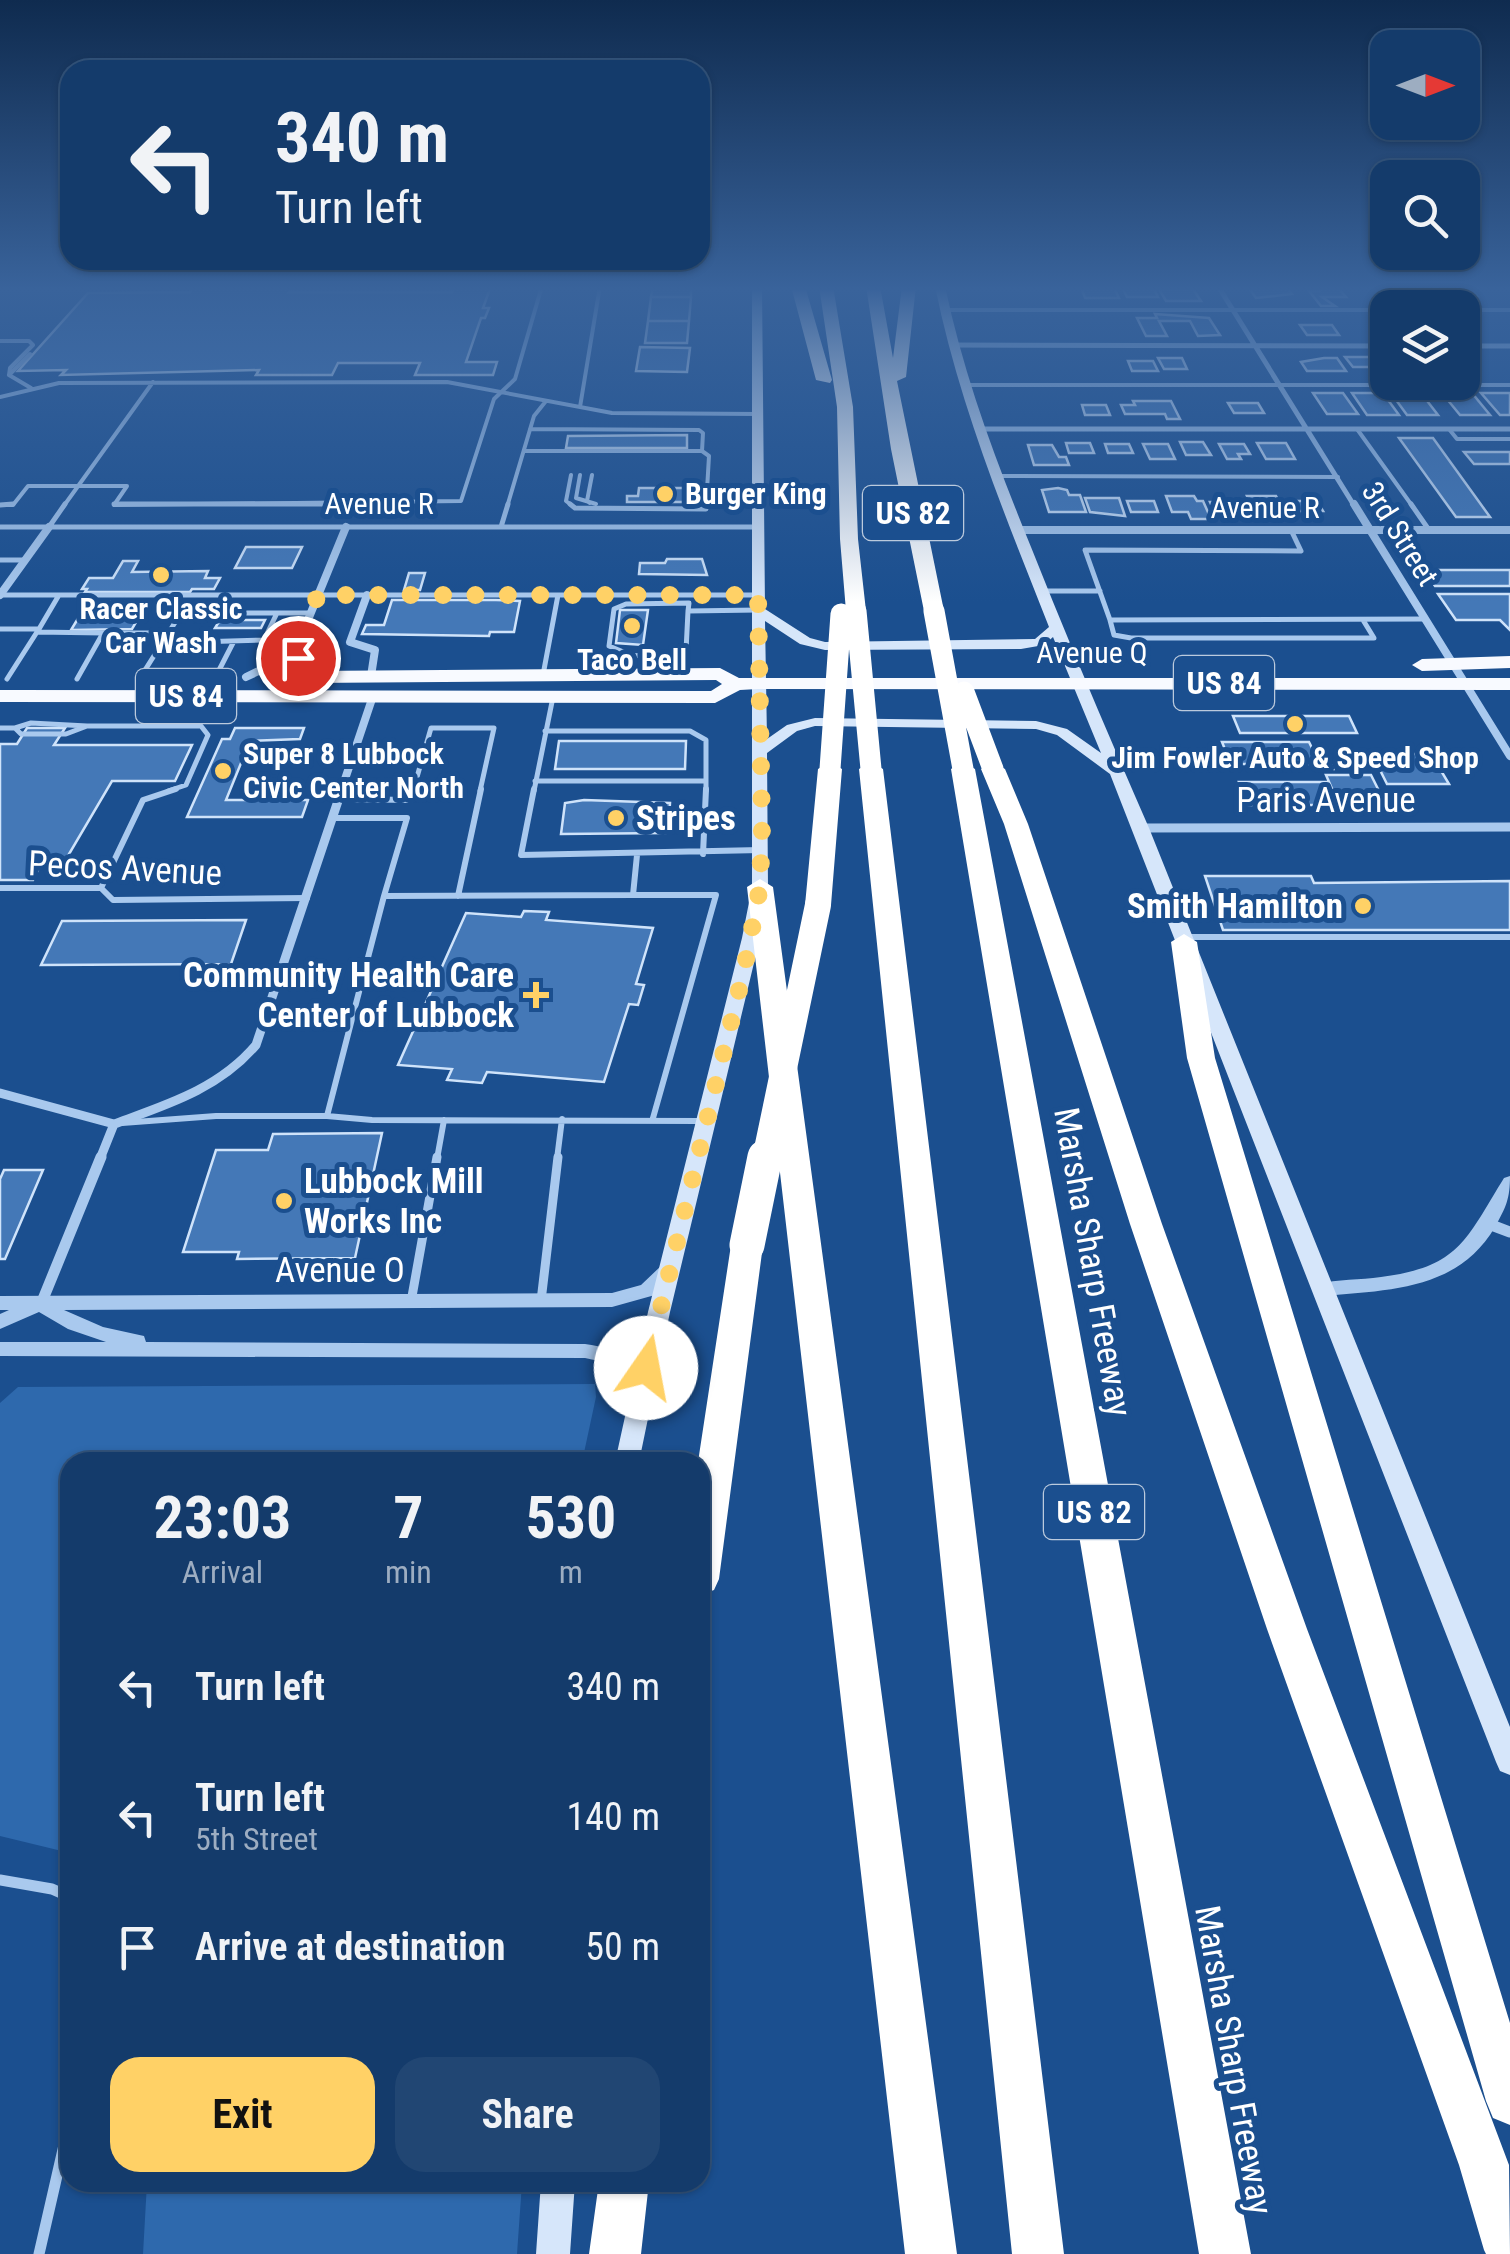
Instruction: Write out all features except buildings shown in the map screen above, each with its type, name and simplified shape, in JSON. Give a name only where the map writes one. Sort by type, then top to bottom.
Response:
[{"type":"highway","points":[[829,391],[845,407]]},
{"type":"highway","name":"US 82","points":[[843,391],[848,611],[870,769],[1038,2254]]},
{"type":"highway","name":"US 82","points":[[890,391],[937,620],[978,769]]},
{"type":"highway","points":[[894,415],[897,391]]},
{"type":"highway","points":[[710,1508],[747,1245],[818,905],[848,611]]},
{"type":"highway","name":"US 84","points":[[1371,683],[1390,666],[1510,662]]},
{"type":"highway","name":"Avenue Q","points":[[2,685],[77,679],[320,677],[372,686],[632,666],[720,674],[734,684]]},
{"type":"highway","name":"Avenue Q","points":[[2,685],[372,686],[553,697],[716,697],[734,684],[758,683],[1510,684]]},
{"type":"highway","points":[[978,769],[1016,824],[1146,1224],[1280,1610],[1484,2165],[1510,2250]]},
{"type":"highway","name":"Marsha Sharp Freeway","points":[[978,769],[1225,2254]]},
{"type":"highway","points":[[761,869],[931,2254]]},
{"type":"highway","points":[[1183,939],[1201,1058],[1510,2101]]},
{"type":"highway","points":[[614,2254],[623,2192]]},
{"type":"main road","points":[[629,1452],[669,1270],[751,938],[761,869],[758,391]]},
{"type":"main road","points":[[966,391],[1078,684],[1142,828],[1510,1762]]},
{"type":"main road","points":[[758,603],[805,641],[825,646],[1021,646],[1039,642],[1057,627]]},
{"type":"main road","points":[[758,752],[792,728],[815,722],[1036,725],[1062,732],[1117,772]]},
{"type":"main road","points":[[553,2254],[557,2192]]},
{"type":"street","name":"3rd Street","points":[[1284,391],[1510,756]]},
{"type":"street","points":[[978,429],[1510,429]]},
{"type":"street","points":[[246,678],[294,654],[346,526]]},
{"type":"street","points":[[0,595],[49,527]]},
{"type":"street","name":"Avenue R","points":[[1021,530],[1510,530]]},
{"type":"street","points":[[0,1093],[114,1124],[173,1102],[242,1065],[256,1045],[372,686],[375,650],[350,642],[366,595]]},
{"type":"street","points":[[294,654],[320,677]]},
{"type":"street","name":"Paris Avenue","points":[[1142,828],[1510,827]]},
{"type":"street","points":[[0,1322],[41,1304],[114,1124]]},
{"type":"street","points":[[1324,1289],[1390,1282],[1437,1271],[1472,1246],[1510,1182]]},
{"type":"street","points":[[1486,1223],[1510,1232]]},
{"type":"street","name":"Avenue O","points":[[0,1303],[542,1302],[632,1296],[658,1283],[669,1270]]},
{"type":"street","points":[[41,1304],[93,1332],[211,1350]]},
{"type":"street","points":[[0,1349],[585,1351],[629,1365],[638,1376],[640,1396]]},
{"type":"lane","points":[[49,527],[146,391]]},
{"type":"lane","points":[[497,391],[621,414],[758,414]]},
{"type":"lane","points":[[580,407],[583,391]]},
{"type":"lane","points":[[0,505],[13,505],[28,486],[127,486],[114,504],[448,504],[464,499],[494,399],[501,392]]},
{"type":"lane","points":[[501,527],[534,416],[546,401]]},
{"type":"lane","points":[[530,429],[699,430],[703,433],[702,451]]},
{"type":"lane","points":[[1357,429],[1429,530]]},
{"type":"lane","points":[[1449,429],[1457,439],[1510,438]]},
{"type":"lane","points":[[525,451],[702,451],[709,456],[706,508],[575,508],[566,501],[571,475]]},
{"type":"lane","points":[[580,475],[576,498],[594,504],[696,504],[707,500]]},
{"type":"lane","points":[[592,475],[587,501],[594,504]]},
{"type":"lane","points":[[998,476],[1338,477]]},
{"type":"lane","name":"Avenue R","points":[[0,527],[758,528]]},
{"type":"lane","points":[[1291,530],[1301,551],[1086,550],[1114,635],[1374,638],[1364,620]]},
{"type":"lane","points":[[0,560],[26,560]]},
{"type":"lane","points":[[1044,592],[1100,591]]},
{"type":"lane","points":[[0,595],[558,595],[758,603]]},
{"type":"lane","points":[[2,685],[59,595]]},
{"type":"lane","points":[[543,675],[558,595]]},
{"type":"lane","points":[[688,607],[686,651],[632,666],[608,646],[614,609],[626,604],[688,607],[758,603]]},
{"type":"lane","points":[[140,678],[181,613],[310,613]]},
{"type":"lane","points":[[264,640],[277,613]]},
{"type":"lane","points":[[1110,620],[1426,620]]},
{"type":"lane","points":[[0,629],[169,632]]},
{"type":"lane","points":[[77,679],[103,633]]},
{"type":"lane","points":[[162,643],[300,639]]},
{"type":"lane","points":[[215,678],[234,641]]},
{"type":"lane","points":[[553,697],[521,854],[703,854],[761,869]]},
{"type":"lane","points":[[0,728],[15,728],[20,734],[66,734],[87,726],[202,726],[208,735],[186,785],[143,800],[101,888]]},
{"type":"lane","points":[[327,1116],[430,728],[494,728],[458,896]]},
{"type":"lane","points":[[545,731],[690,731],[706,740],[703,854]]},
{"type":"lane","points":[[535,781],[706,781]]},
{"type":"lane","points":[[338,799],[412,800]]},
{"type":"lane","points":[[332,818],[406,818]]},
{"type":"lane","points":[[633,895],[637,855]]},
{"type":"lane","name":"Pecos Avenue","points":[[0,888],[101,888],[113,900],[306,898]]},
{"type":"lane","points":[[384,896],[716,894],[653,1118]]},
{"type":"lane","points":[[1183,939],[1510,937]]},
{"type":"lane","points":[[266,1015],[353,1015]]},
{"type":"lane","points":[[114,1124],[216,1116],[706,1121]]},
{"type":"lane","points":[[542,1302],[562,1119]]},
{"type":"lane","points":[[410,1302],[444,1120]]},
{"type":"lane","points":[[0,1880],[60,1893]]},
{"type":"lane","points":[[39,2254],[60,2163]]},
{"type":"shaded area","points":[[595,1384],[596,1397],[584,1452],[60,1452],[60,1851],[0,1836],[0,1403],[18,1387]]},
{"type":"shaded area","points":[[146,2192],[521,2192],[517,2254],[143,2254]]},
{"type":"place","name":"Burger King","points":[[665,494]]},
{"type":"place","name":"Racer Classic Car Wash","points":[[161,575]]},
{"type":"place","name":"Taco Bell","points":[[632,626]]},
{"type":"place","name":"Jim Fowler Auto & Speed Shop","points":[[1295,724]]},
{"type":"place","name":"Super 8 Lubbock Civic Center North","points":[[223,771]]},
{"type":"place","name":"Stripes","points":[[616,818]]},
{"type":"place","name":"Smith Hamilton","points":[[1363,906]]},
{"type":"place","name":"Community Health Care Center of Lubbock","points":[[536,995]]},
{"type":"place","name":"Lubbock Mill Works Inc","points":[[284,1201]]},
{"type":"route","points":[[298,658],[294,654],[318,595],[758,595],[760,887],[744,970],[646,1368]]}]
